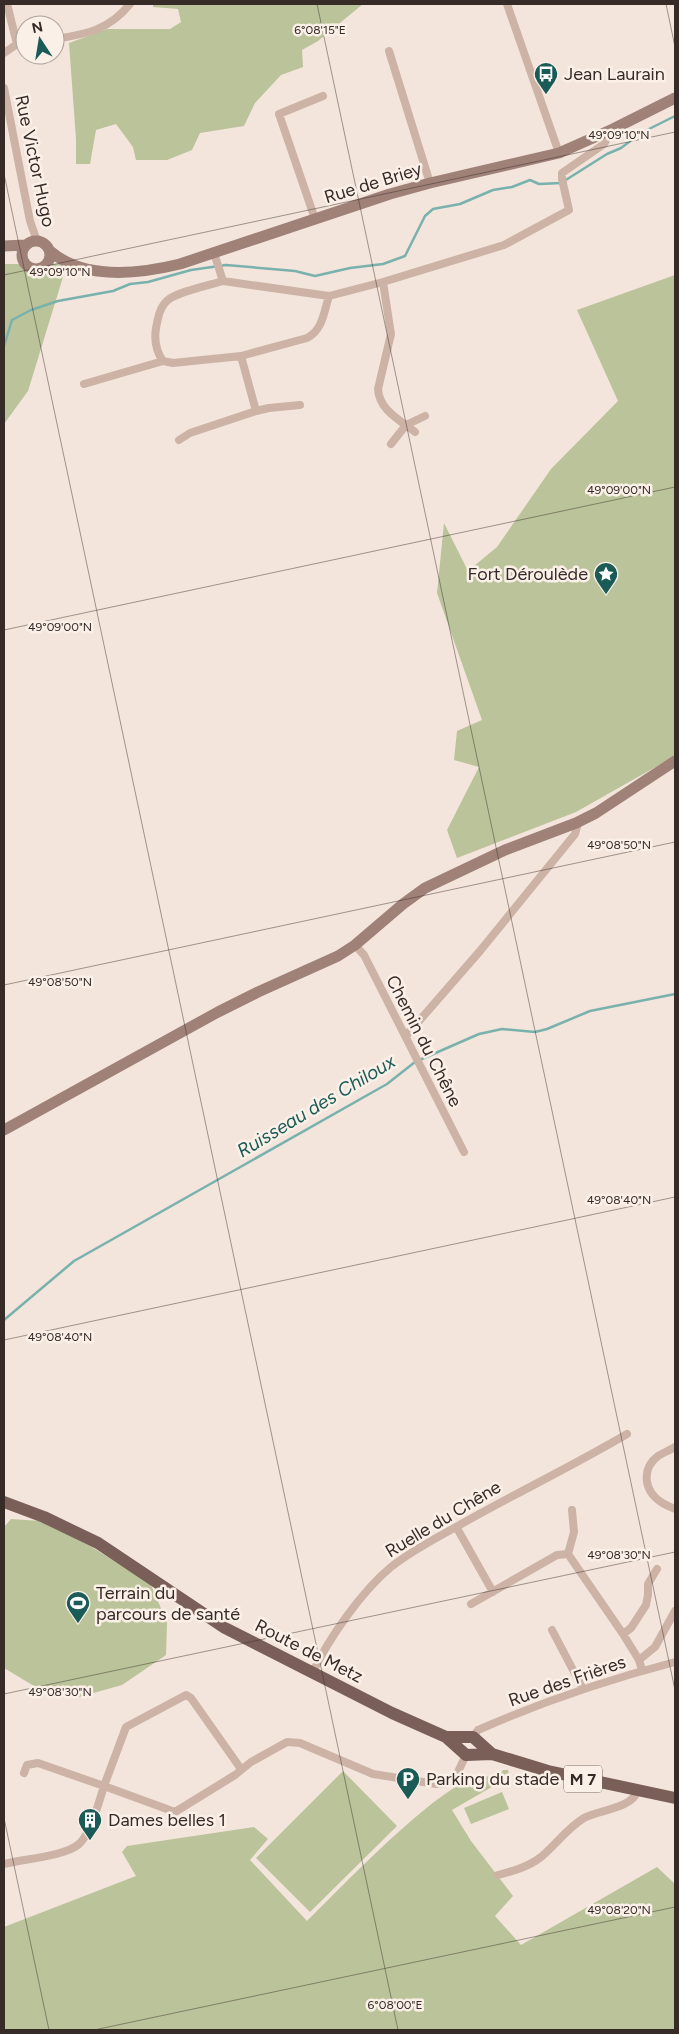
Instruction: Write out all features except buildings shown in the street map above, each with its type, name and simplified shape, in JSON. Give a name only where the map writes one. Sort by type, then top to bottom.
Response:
[{"type":"main road","name":"Route de Metz","points":[[4,1502],[44,1517],[98,1543],[225,1628],[312,1674],[392,1713],[470,1746]]},
{"type":"main road","name":"M 7","points":[[470,1746],[548,1771],[675,1798]]},
{"type":"street","points":[[7,4],[15,26]]},
{"type":"street","points":[[65,37],[96,31],[113,21],[130,4]]},
{"type":"street","points":[[507,4],[559,153]]},
{"type":"street","points":[[4,53],[15,47]]},
{"type":"street","points":[[389,51],[430,183]]},
{"type":"street","name":"Rue Victor Hugo","points":[[4,88],[30,221],[32,243]]},
{"type":"street","points":[[316,219],[279,114],[323,96]]},
{"type":"street","name":"Rue de Briey","points":[[43,268],[74,265],[108,272],[146,271],[215,256],[316,219],[430,183],[559,153],[675,98]]},
{"type":"street","points":[[163,361],[158,353],[156,337],[159,314],[164,305],[174,296],[222,277],[329,296],[492,250],[528,234],[569,210],[563,184],[564,172],[607,142],[613,129]]},
{"type":"street","points":[[22,259],[22,254],[32,243]]},
{"type":"street","points":[[32,243],[45,244],[50,251],[49,260],[43,268],[35,270],[4,246],[32,243]]},
{"type":"street","name":"Rue de Briey","points":[[50,251],[74,265]]},
{"type":"street","points":[[215,256],[222,277]]},
{"type":"street","points":[[383,282],[391,334],[378,396],[387,411],[415,432]]},
{"type":"street","points":[[84,384],[163,361],[173,363],[241,356],[312,335],[320,326],[329,296]]},
{"type":"street","points":[[241,356],[256,411]]},
{"type":"street","points":[[179,440],[190,433],[256,411],[269,408],[300,406]]},
{"type":"street","points":[[391,444],[406,425],[425,416]]},
{"type":"street","points":[[5,1129],[218,1012],[258,992],[312,969],[355,945],[425,888],[505,850],[576,823],[596,813],[675,761]]},
{"type":"street","points":[[406,1036],[480,951],[575,834],[576,823]]},
{"type":"street","name":"Chemin du Chêne","points":[[355,945],[364,955],[464,1152]]},
{"type":"street","name":"Ruelle du Chêne","points":[[312,1674],[327,1647],[355,1606],[374,1584],[405,1556],[515,1493],[627,1434]]},
{"type":"street","points":[[675,1447],[658,1456],[651,1463],[646,1477],[646,1483],[653,1496],[675,1509]]},
{"type":"street","points":[[572,1510],[574,1532],[568,1554],[623,1634],[639,1660],[642,1670]]},
{"type":"street","points":[[458,1530],[493,1592]]},
{"type":"street","points":[[471,1604],[557,1555],[568,1554]]},
{"type":"street","points":[[623,1634],[630,1628],[646,1605],[648,1584],[657,1569]]},
{"type":"street","points":[[639,1660],[655,1647],[675,1611]]},
{"type":"street","points":[[552,1630],[583,1689]]},
{"type":"street","name":"Rue des Frières","points":[[470,1746],[478,1730],[485,1726],[583,1689],[642,1670],[675,1662]]},
{"type":"street","points":[[4,1864],[66,1852],[81,1843],[86,1836],[126,1727],[182,1696],[190,1698],[241,1770]]},
{"type":"street","points":[[24,1773],[27,1765],[38,1763],[175,1812],[235,1775],[280,1744],[294,1742],[373,1774],[442,1784],[454,1778],[470,1746]]},
{"type":"street","points":[[498,1875],[521,1869],[541,1857],[583,1819],[630,1802],[636,1796],[637,1791]]},
{"type":"green space","points":[[153,4],[363,4],[318,41],[302,50],[303,67],[281,75],[255,103],[244,126],[200,133],[192,150],[167,160],[136,160],[133,147],[116,124],[96,130],[90,164],[76,164],[69,43],[107,29],[170,29],[181,22],[178,9],[153,7]]},
{"type":"green space","points":[[4,264],[67,264],[28,391],[4,424]]},
{"type":"green space","points":[[675,275],[675,756],[576,812],[457,858],[447,830],[479,767],[454,760],[457,731],[482,720],[437,593],[444,523],[468,571],[497,547],[551,469],[618,401],[577,310]]},
{"type":"green space","points":[[11,1519],[40,1521],[90,1546],[150,1583],[167,1622],[166,1655],[122,1685],[79,1697],[34,1686],[4,1668],[4,1527]]},
{"type":"green space","points":[[503,1770],[508,1770],[509,1777],[452,1810],[471,1841],[513,1896],[495,1916],[521,1945],[657,1867],[675,1884],[675,2030],[4,2030],[4,1927],[136,1876],[122,1852],[127,1846],[254,1827],[268,1839],[250,1860],[307,1921],[366,1862],[419,1814],[466,1781],[483,1776],[498,1779]]},
{"type":"green space","points":[[343,1771],[397,1826],[310,1912],[256,1858]]},
{"type":"green space","points":[[502,1792],[509,1809],[471,1824],[464,1808]]},
{"type":"waterway","points":[[4,346],[12,320],[31,310],[58,301],[113,291],[130,284],[148,282],[191,270],[226,265],[295,271],[315,276],[350,268],[383,264],[405,256],[425,216],[433,209],[460,204],[493,190],[512,187],[530,180],[539,184],[561,183],[607,154],[621,148],[641,133],[675,116]]},
{"type":"waterway","name":"Ruisseau des Chiloux","points":[[4,1320],[74,1261],[387,1084],[415,1062],[479,1034],[502,1029],[535,1032],[590,1011],[675,994]]},
{"type":"place","name":"Jean Laurain","points":[[546,95]]},
{"type":"place","name":"Fort Déroulède","points":[[606,595]]},
{"type":"place","name":"Terrain du parcours de santé","points":[[78,1624]]},
{"type":"place","name":"Parking du stade","points":[[408,1800]]},
{"type":"place","name":"Dames belles 1","points":[[90,1841]]}]
